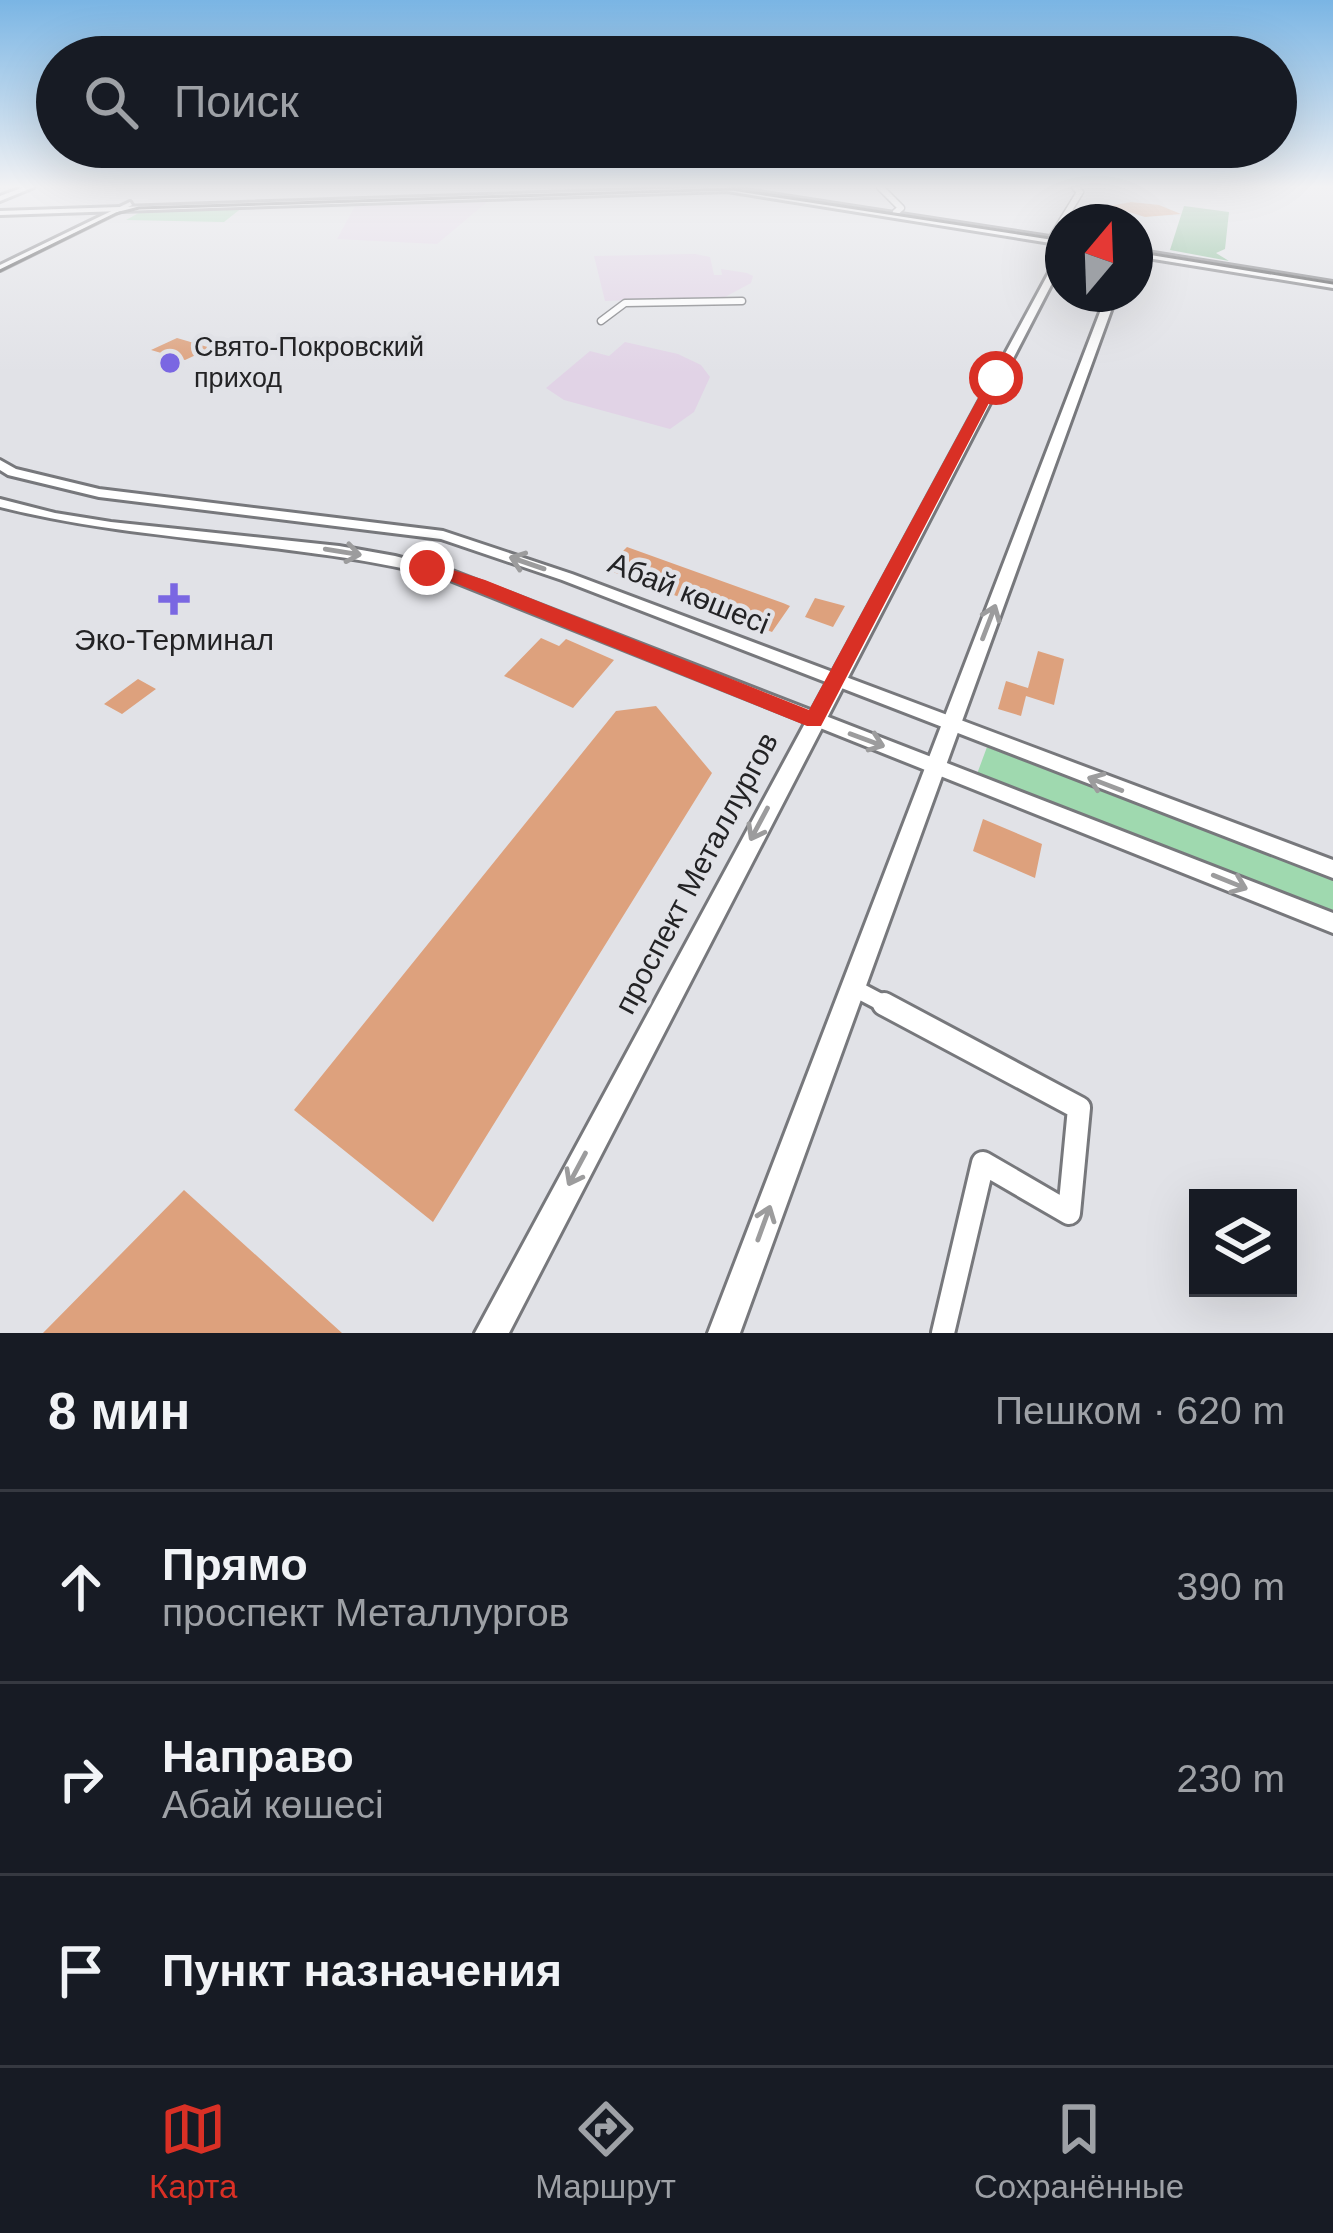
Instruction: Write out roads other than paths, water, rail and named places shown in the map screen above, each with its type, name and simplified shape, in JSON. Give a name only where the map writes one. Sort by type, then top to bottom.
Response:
[{"type":"main road","points":[[1153,254],[1333,282]]},
{"type":"main road","name":"проспект Металлургов","points":[[491,1333],[1045,288]]},
{"type":"main road","points":[[724,1333],[1105,312]]},
{"type":"street","points":[[0,270],[41,249]]},
{"type":"street","points":[[602,321],[625,303],[742,301]]},
{"type":"street","name":"Абай көшесі","points":[[4,471],[99,493],[443,535],[1333,869]]},
{"type":"street","points":[[0,503],[68,519],[338,550],[478,584],[1333,923]]},
{"type":"street","points":[[852,987],[1079,1108],[1069,1213],[982,1163],[943,1333]]},
{"type":"tram line","points":[[0,271],[44,249]]},
{"type":"tram line","points":[[1153,254],[1333,283]]},
{"type":"place","name":"Свято-Покровский приход","points":[[170,363]]},
{"type":"place","name":"Эко-Терминал","points":[[174,599]]}]
